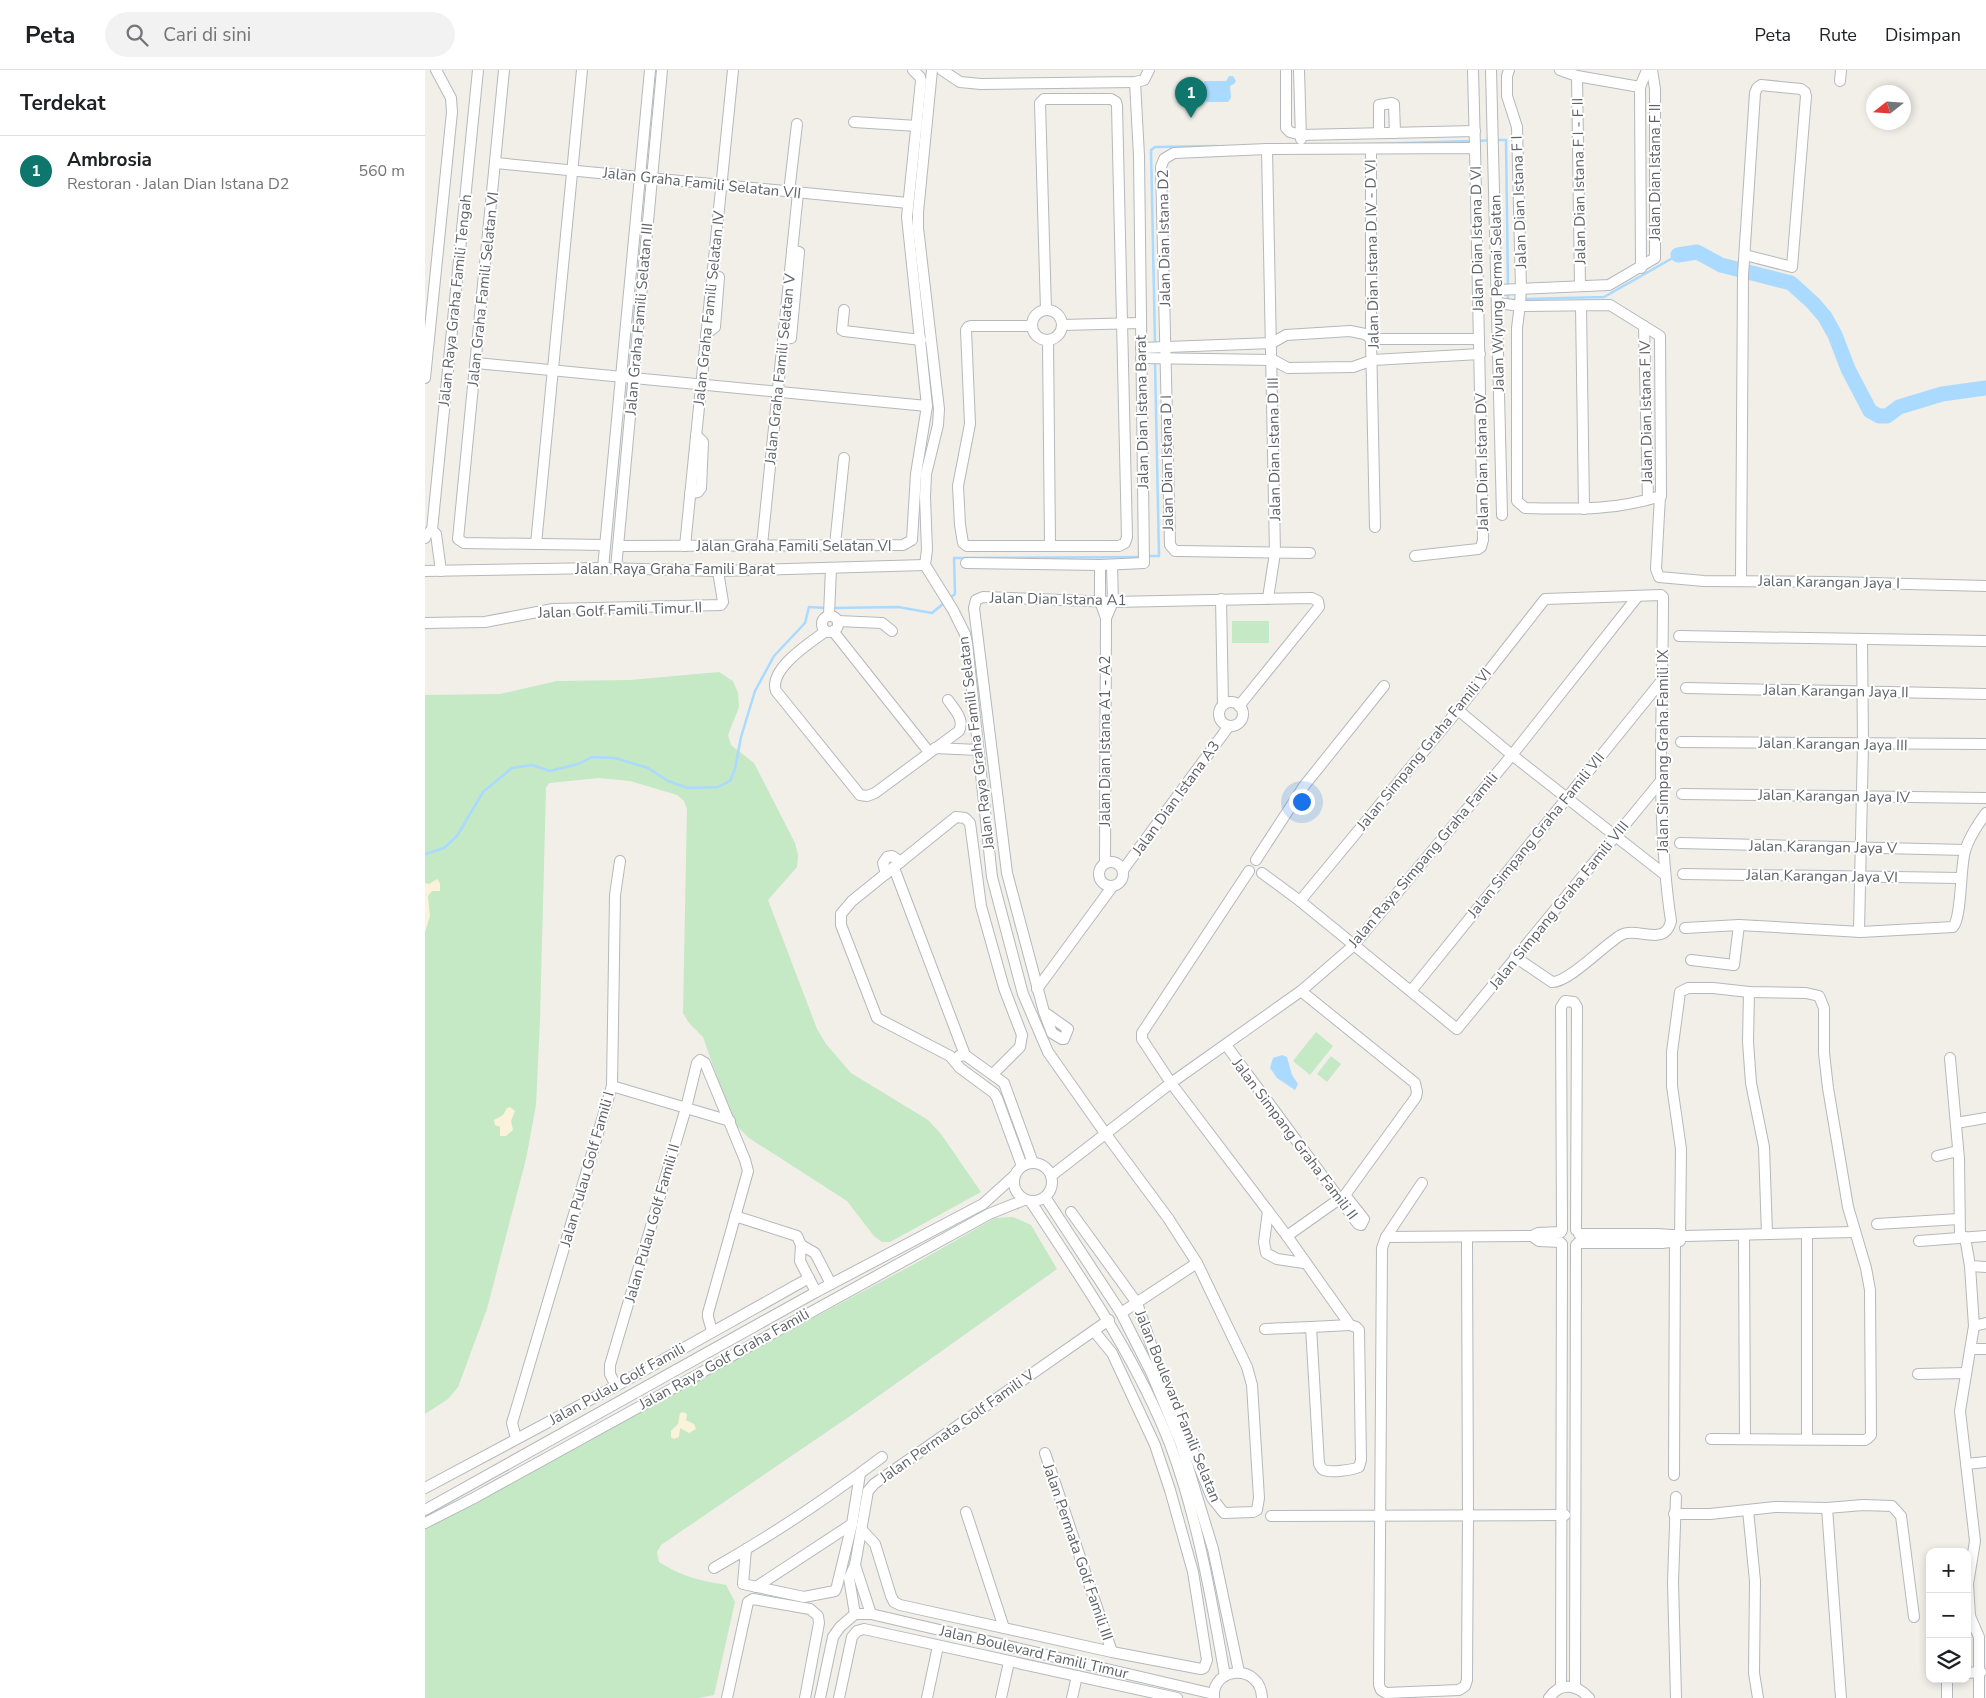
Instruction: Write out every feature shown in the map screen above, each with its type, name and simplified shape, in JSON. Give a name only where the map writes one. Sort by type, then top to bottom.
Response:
[{"type":"street","points":[[425,378],[452,112],[451,98],[436,70]]},
{"type":"street","name":"Jalan Raya Graha Famili Tengah","points":[[441,571],[436,534],[432,530],[478,70]]},
{"type":"street","name":"Jalan Graha Famili Selatan VI","points":[[504,70],[458,539],[464,543],[605,546]]},
{"type":"street","points":[[536,544],[583,70]]},
{"type":"street","name":"Jalan Graha Famili Selatan III","points":[[603,568],[650,70]]},
{"type":"street","name":"Jalan Graha Famili Selatan III","points":[[616,568],[662,70]]},
{"type":"street","name":"Jalan Graha Famili Selatan IV","points":[[685,546],[733,70]]},
{"type":"street","name":"Jalan Graha Famili Selatan VI","points":[[618,546],[903,545],[912,540],[916,474],[927,406],[907,217],[921,81],[918,74],[913,70]]},
{"type":"street","points":[[925,565],[927,550],[926,474],[938,426],[939,409],[918,228],[924,135],[932,70]]},
{"type":"street","points":[[942,70],[954,79],[967,83],[1135,82],[1144,80],[1149,70]]},
{"type":"street","points":[[1285,70],[1286,128],[1301,142],[1379,133],[1475,139],[1473,70]]},
{"type":"street","points":[[1299,70],[1301,142]]},
{"type":"street","name":"Jalan Wiyung Permai Selatan","points":[[1491,70],[1500,290],[1498,303],[1502,515]]},
{"type":"street","name":"Jalan Dian Istana F I","points":[[1509,70],[1507,76],[1507,96],[1517,127],[1520,305],[1517,328],[1517,501],[1525,508],[1584,509],[1615,507],[1661,494]]},
{"type":"street","points":[[1560,70],[1577,76]]},
{"type":"street","name":"Jalan Dian Istana F II","points":[[1641,268],[1640,87],[1647,70]]},
{"type":"street","name":"Jalan Dian Istana F II","points":[[1500,290],[1609,285],[1641,268],[1656,256],[1655,89],[1652,70]]},
{"type":"street","name":"Jalan Dian Istana F II","points":[[1577,76],[1640,87]]},
{"type":"street","name":"Jalan Dian Istana F I - F II","points":[[1577,76],[1580,286]]},
{"type":"street","name":"Jalan Dian Istana Barat","points":[[965,563],[1144,564],[1144,353],[1140,323],[1139,156],[1135,82]]},
{"type":"street","points":[[1741,581],[1743,275],[1744,259],[1755,93],[1761,85],[1801,89],[1805,92],[1806,96],[1792,268],[1744,259]]},
{"type":"street","points":[[1032,326],[971,326],[967,327],[966,330],[970,424],[958,486],[963,543],[967,546],[1119,546],[1125,543],[1127,537],[1117,106],[1116,102],[1111,99],[1044,99],[1040,103],[1046,310]]},
{"type":"street","points":[[1379,133],[1380,103],[1394,104],[1395,133]]},
{"type":"street","points":[[853,122],[917,126]]},
{"type":"street","name":"Jalan Graha Famili Selatan V","points":[[762,545],[792,250],[797,124]]},
{"type":"street","name":"Jalan Dian Istana D VI","points":[[1267,149],[1301,142],[1371,149],[1475,139],[1479,347]]},
{"type":"street","points":[[1144,353],[1163,359],[1273,360],[1267,149]]},
{"type":"street","name":"Jalan Dian Istana D2","points":[[1163,347],[1161,167],[1164,159],[1173,154],[1267,149]]},
{"type":"street","name":"Jalan Dian Istana D IV - D VI","points":[[1371,149],[1371,339],[1373,360],[1375,527]]},
{"type":"street","name":"Jalan Graha Famili Selatan VII","points":[[496,163],[908,203]]},
{"type":"street","name":"Jalan Dian Istana F IV","points":[[1498,303],[1520,305],[1610,305],[1660,337],[1661,494]]},
{"type":"street","points":[[1581,306],[1584,509]]},
{"type":"street","points":[[844,310],[842,330],[844,331],[921,340]]},
{"type":"street","points":[[1046,310],[1057,314],[1062,325],[1058,335],[1048,340],[1037,336],[1032,326],[1036,315],[1046,310]]},
{"type":"street","points":[[1062,325],[1140,323]]},
{"type":"street","name":"Jalan Dian Istana F IV","points":[[1644,326],[1648,499]]},
{"type":"street","points":[[1144,353],[1163,347],[1272,343],[1286,335],[1350,331],[1365,334],[1371,339],[1499,348]]},
{"type":"street","points":[[1048,340],[1050,545]]},
{"type":"street","name":"Jalan Dian Istana D I","points":[[1163,347],[1170,545],[1175,551],[1310,553]]},
{"type":"street","name":"Jalan Dian Istana D III","points":[[1268,598],[1275,553],[1273,360],[1288,368],[1353,367],[1373,360],[1479,347]]},
{"type":"street","name":"Jalan Dian Istana DV","points":[[1415,556],[1478,549],[1482,544],[1479,347]]},
{"type":"street","points":[[476,363],[927,406]]},
{"type":"street","points":[[835,545],[844,458]]},
{"type":"street","name":"Jalan Karangan Jaya I","points":[[1661,494],[1656,569],[1659,577],[1673,580],[1986,586]]},
{"type":"street","points":[[425,538],[432,530]]},
{"type":"street","name":"Jalan Raya Graha Famili Barat","points":[[425,571],[616,568],[718,571],[925,565]]},
{"type":"street","name":"Jalan Raya Graha Famili Selatan","points":[[925,565],[943,592],[965,634],[992,877],[1023,994],[1048,1052],[1105,1133]]},
{"type":"street","name":"Jalan Dian Istana A1 - A2","points":[[1100,565],[1100,601],[1105,618],[1105,864]]},
{"type":"street","name":"Jalan Dian Istana A1 - A2","points":[[1105,618],[1113,602],[1113,565]]},
{"type":"street","points":[[831,568],[830,594],[832,616],[838,625],[785,664],[778,673],[775,686],[776,691],[855,790],[867,796],[875,793],[959,730],[961,726],[960,719],[948,700]]},
{"type":"street","name":"Jalan Golf Famili Timur II","points":[[425,623],[485,622],[553,609],[721,605],[723,602],[718,571]]},
{"type":"street","name":"Jalan Simpang Graha Famili IX","points":[[1515,957],[1555,983],[1569,976],[1610,941],[1626,932],[1631,931],[1651,936],[1658,935],[1668,928],[1671,922],[1664,874],[1660,782],[1663,597],[1660,594],[1548,598]]},
{"type":"street","name":"Jalan Raya Simpang Graha Famili","points":[[1051,1176],[1171,1083],[1301,991],[1353,946],[1512,755],[1638,596]]},
{"type":"street","name":"Jalan Dian Istana A1","points":[[1045,1012],[1037,989],[1007,873],[974,608],[976,600],[983,597],[1113,602],[1268,598],[1312,598],[1318,601],[1319,607],[1239,706]]},
{"type":"street","name":"Jalan Simpang Graha Famili VI","points":[[1300,902],[1458,710],[1543,600],[1548,598]]},
{"type":"street","points":[[1221,599],[1223,705],[1220,708],[1219,717],[1229,726],[1233,726],[1241,720],[1242,715],[1239,706],[1231,702],[1223,705]]},
{"type":"street","points":[[892,632],[882,622],[832,616],[825,617],[822,624],[932,750],[978,750]]},
{"type":"street","points":[[1679,636],[1986,641]]},
{"type":"street","points":[[1859,932],[1863,744],[1862,639]]},
{"type":"street","name":"Jalan Simpang Graha Famili VII","points":[[1411,991],[1663,679]]},
{"type":"street","points":[[1350,1325],[1304,1263],[1287,1236],[1171,1083],[1143,1042],[1142,1033],[1249,871],[1250,863],[1256,860],[1304,786],[1384,686]]},
{"type":"street","name":"Jalan Karangan Jaya II","points":[[1686,688],[1986,694]]},
{"type":"street","points":[[1458,710],[1512,755],[1664,874]]},
{"type":"street","name":"Jalan Dian Istana A3","points":[[1123,870],[1229,726]]},
{"type":"street","name":"Jalan Karangan Jaya III","points":[[1681,742],[1986,744]]},
{"type":"street","name":"Jalan Simpang Graha Famili VIII","points":[[1411,991],[1455,1029],[1459,1029],[1515,957],[1660,782]]},
{"type":"street","name":"Jalan Karangan Jaya IV","points":[[1682,794],[1986,798]]},
{"type":"street","points":[[1685,928],[1739,925],[1859,932],[1951,928],[1955,926],[1958,916],[1965,850],[1981,827],[1986,813]]},
{"type":"street","points":[[993,1074],[1020,1047],[1022,1035],[1004,988],[985,924],[970,823],[965,818],[956,817],[852,901],[841,914],[840,921],[877,1018],[950,1056],[960,1068],[997,1098],[1022,1166]]},
{"type":"street","name":"Jalan Karangan Jaya V","points":[[1680,843],[1965,850]]},
{"type":"street","points":[[1256,860],[1263,865],[1262,873]]},
{"type":"street","name":"Jalan Pulau Golf Famili I","points":[[516,1438],[511,1423],[612,1086],[615,902],[620,861]]},
{"type":"street","points":[[1037,989],[1112,887],[1116,886],[1123,879],[1123,870],[1117,863],[1109,862],[1101,867],[1099,878],[1107,886],[1112,887]]},
{"type":"street","points":[[893,868],[965,1055],[993,1074],[1007,1087],[1033,1163]]},
{"type":"street","points":[[1249,871],[1253,875],[1262,873],[1411,991]]},
{"type":"street","name":"Jalan Karangan Jaya VI","points":[[1683,874],[1961,878]]},
{"type":"street","points":[[1691,960],[1733,965],[1739,925]]},
{"type":"street","points":[[1674,1475],[1681,1149],[1673,1086],[1672,1052],[1679,996],[1684,989],[1692,987],[1749,992],[1806,993],[1819,996],[1823,1002],[1828,1088],[1854,1232],[1866,1268],[1870,1290],[1871,1435],[1865,1440],[1711,1439]]},
{"type":"street","points":[[1287,1236],[1343,1197],[1416,1097],[1417,1087],[1415,1083],[1301,991]]},
{"type":"street","points":[[1749,992],[1748,1042],[1751,1083],[1764,1147],[1767,1234]]},
{"type":"street","points":[[1561,1687],[1561,1007],[1565,1001],[1574,1002],[1577,1007],[1574,1514],[1575,1687]]},
{"type":"street","name":"Jalan Simpang Graha Famili II","points":[[1226,1045],[1343,1197]]},
{"type":"street","points":[[950,1056],[965,1055]]},
{"type":"street","points":[[960,1068],[965,1055]]},
{"type":"street","points":[[1950,1058],[1958,1151],[1959,1219],[1970,1266],[1974,1326],[1960,1410],[1975,1547],[1968,1584],[1970,1616],[1979,1632],[1981,1672],[1979,1698]]},
{"type":"street","name":"Jalan Pulau Golf Famili II","points":[[616,1386],[610,1374],[610,1365],[686,1108],[697,1063],[700,1060],[705,1063],[730,1121]]},
{"type":"street","points":[[612,1086],[730,1121],[748,1171],[708,1313],[712,1331]]},
{"type":"street","points":[[1956,1123],[1986,1118]]},
{"type":"street","name":"Jalan Boulevard Famili Selatan","points":[[1071,1212],[1137,1303],[1159,1368],[1212,1498],[1224,1513],[1253,1512],[1259,1506],[1259,1498],[1250,1375],[1197,1263],[1169,1218],[1105,1133]]},
{"type":"street","points":[[1937,1156],[1958,1151]]},
{"type":"street","points":[[1033,1163],[1044,1167],[1051,1176],[1051,1188],[1045,1197],[1028,1201],[1016,1192],[1013,1182],[1014,1176],[1022,1166],[1033,1163]]},
{"type":"street","name":"Jalan Raya Golf Graha Famili","points":[[425,1510],[816,1292],[983,1204],[1014,1176]]},
{"type":"street","points":[[1422,1183],[1386,1237],[1382,1248],[1379,1685],[1381,1690],[1386,1693],[1459,1690],[1465,1686],[1467,1680],[1469,1514],[1467,1238]]},
{"type":"street","name":"Jalan Boulevard Famili Selatan","points":[[1045,1197],[1121,1313],[1151,1374],[1181,1444],[1213,1549],[1239,1672]]},
{"type":"street","name":"Jalan Boulevard Famili Selatan","points":[[1028,1201],[1109,1320],[1134,1366],[1170,1444],[1204,1557],[1225,1676]]},
{"type":"street","name":"Jalan Raya Golf Graha Famili","points":[[425,1523],[474,1498],[989,1214],[1028,1201]]},
{"type":"street","points":[[1268,1211],[1264,1242],[1267,1253],[1277,1259],[1304,1263]]},
{"type":"street","points":[[735,1216],[797,1236],[801,1245],[800,1261],[816,1292]]},
{"type":"street","points":[[1877,1224],[1959,1219]]},
{"type":"street","points":[[1386,1237],[1467,1238],[1532,1236],[1539,1241],[1561,1237],[1571,1228],[1577,1238]]},
{"type":"street","points":[[1577,1238],[1679,1238],[1854,1232]]},
{"type":"street","points":[[1807,1234],[1807,1439]]},
{"type":"street","points":[[1745,1235],[1745,1439]]},
{"type":"street","points":[[1919,1241],[1986,1236]]},
{"type":"street","points":[[1561,1237],[1569,1248],[1577,1238]]},
{"type":"street","points":[[801,1245],[815,1253],[831,1284]]},
{"type":"street","name":"Jalan Boulevard Famili Selatan","points":[[1121,1313],[1197,1263]]},
{"type":"street","points":[[1970,1266],[1986,1267]]},
{"type":"street","name":"Jalan Pulau Golf Famili","points":[[425,1488],[616,1386],[809,1278]]},
{"type":"street","name":"Jalan Permata Golf Famili V","points":[[855,1614],[849,1576],[855,1565],[868,1491],[874,1484],[1109,1320]]},
{"type":"street","points":[[1974,1326],[1986,1324]]},
{"type":"street","points":[[1265,1329],[1350,1325],[1357,1327],[1360,1335],[1361,1460],[1359,1467],[1354,1470],[1327,1472],[1322,1470],[1319,1464],[1311,1327]]},
{"type":"street","points":[[862,1530],[875,1544],[891,1596],[894,1602],[900,1605],[1112,1652],[1201,1669],[1205,1667],[1207,1660],[1193,1572],[1170,1490],[1155,1445],[1112,1353],[1094,1331]]},
{"type":"street","points":[[1971,1348],[1986,1350]]},
{"type":"street","points":[[1918,1374],[1966,1373]]},
{"type":"street","name":"Jalan Permata Golf Famili III","points":[[1045,1453],[1112,1652]]},
{"type":"street","points":[[714,1568],[746,1550],[860,1474],[882,1457]]},
{"type":"street","points":[[1967,1464],[1986,1462]]},
{"type":"street","points":[[835,1591],[840,1579],[852,1524],[860,1474]]},
{"type":"street","points":[[469,1487],[474,1498]]},
{"type":"street","points":[[1676,1496],[1673,1582],[1676,1698]]},
{"type":"street","points":[[1674,1514],[1710,1514],[1775,1507],[1827,1508],[1887,1504],[1896,1508],[1901,1516],[1914,1617]]},
{"type":"street","points":[[1827,1508],[1841,1698]]},
{"type":"street","points":[[1748,1510],[1755,1581],[1754,1673],[1757,1698]]},
{"type":"street","points":[[967,1512],[1004,1628]]},
{"type":"street","points":[[1271,1516],[1574,1514]]},
{"type":"street","points":[[755,1587],[852,1524]]},
{"type":"street","points":[[746,1550],[743,1584],[804,1598],[835,1591],[852,1596]]},
{"type":"street","name":"Jalan Permata Golf Famili V","points":[[855,1565],[871,1614]]},
{"type":"street","points":[[727,1698],[748,1602],[753,1599],[810,1608],[817,1616],[819,1623],[805,1698]]},
{"type":"street","points":[[820,1698],[833,1637],[840,1627],[855,1614]]},
{"type":"street","name":"Jalan Boulevard Famili Timur","points":[[855,1614],[871,1614],[1214,1696]]},
{"type":"street","points":[[839,1698],[852,1637],[857,1631],[864,1629],[1177,1698]]},
{"type":"street","points":[[927,1698],[938,1646]]},
{"type":"street","points":[[1001,1698],[1009,1662]]},
{"type":"street","points":[[1214,1696],[1217,1684],[1225,1676],[1239,1672],[1251,1676],[1259,1684],[1261,1698]]},
{"type":"street","points":[[1971,1673],[1981,1672]]},
{"type":"street","points":[[1072,1698],[1077,1676]]},
{"type":"street","points":[[1158,1695],[1161,1682]]},
{"type":"street","points":[[1947,1683],[1947,1698]]},
{"type":"street","points":[[1549,1698],[1553,1692],[1561,1687],[1575,1687],[1583,1691],[1589,1698]]},
{"type":"green space","points":[[1232,621],[1269,621],[1269,643],[1232,643]]},
{"type":"green space","points":[[719,672],[733,681],[738,693],[739,707],[728,735],[731,745],[754,763],[795,843],[798,855],[797,867],[768,900],[817,1029],[826,1044],[851,1073],[928,1120],[941,1134],[981,1192],[890,1242],[882,1242],[874,1236],[847,1201],[749,1138],[738,1127],[729,1111],[703,1037],[689,1023],[683,1013],[687,809],[684,801],[677,795],[630,781],[599,778],[549,783],[546,788],[536,1105],[526,1159],[487,1309],[458,1387],[448,1399],[425,1414],[425,695],[500,694],[557,681],[630,680]]},
{"type":"green space","points":[[1316,1032],[1333,1046],[1310,1075],[1293,1061]]},
{"type":"green space","points":[[1331,1056],[1341,1064],[1327,1082],[1317,1074]]},
{"type":"green space","points":[[1013,1217],[1031,1225],[1057,1269],[856,1412],[661,1545],[657,1552],[659,1562],[691,1577],[726,1585],[735,1602],[714,1695],[699,1698],[425,1698],[425,1525],[918,1262],[995,1218]]},
{"type":"sand","points":[[437,879],[440,883],[440,891],[432,891],[428,896],[430,916],[425,932],[425,883],[429,884]]},
{"type":"sand","points":[[510,1107],[515,1111],[511,1121],[513,1130],[506,1136],[500,1136],[500,1127],[495,1125],[494,1120],[503,1115],[507,1108]]},
{"type":"sand","points":[[680,1413],[687,1414],[686,1420],[694,1424],[696,1429],[689,1433],[680,1428],[679,1437],[674,1439],[671,1437],[671,1431],[678,1424]]},
{"type":"water","points":[[1229,76],[1233,76],[1236,81],[1230,86],[1231,98],[1228,102],[1206,102],[1204,81],[1226,81]]},
{"type":"water","points":[[1282,1055],[1287,1057],[1292,1075],[1298,1084],[1295,1090],[1277,1078],[1270,1068],[1273,1058]]},
{"type":"waterway","points":[[1479,141],[1491,140]]},
{"type":"waterway","points":[[1496,140],[1506,140],[1508,287]]},
{"type":"waterway","points":[[1369,144],[1473,141]]},
{"type":"waterway","points":[[1155,344],[1151,150],[1155,147],[1216,146]]},
{"type":"waterway","points":[[1678,255],[1697,252],[1721,265],[1791,283],[1825,317],[1835,335],[1848,369],[1870,411],[1879,416],[1887,416],[1899,407],[1942,394],[1986,388]]},
{"type":"waterway","points":[[1524,299],[1604,297],[1678,255]]},
{"type":"waterway","points":[[1508,293],[1508,300],[1518,300]]},
{"type":"waterway","points":[[1147,556],[1159,556],[1155,362]]},
{"type":"waterway","points":[[949,599],[955,594],[954,558],[1142,557]]},
{"type":"waterway","points":[[831,608],[898,607],[932,613],[944,603]]},
{"type":"waterway","points":[[425,854],[444,848],[457,836],[483,792],[512,768],[532,765],[550,771],[578,764],[592,757],[615,758],[648,768],[668,781],[688,788],[718,787],[730,781],[735,769],[741,737],[755,691],[774,656],[805,623],[809,607],[826,608]]},
{"type":"place","name":"Ambrosia","points":[[1191,118]]}]
